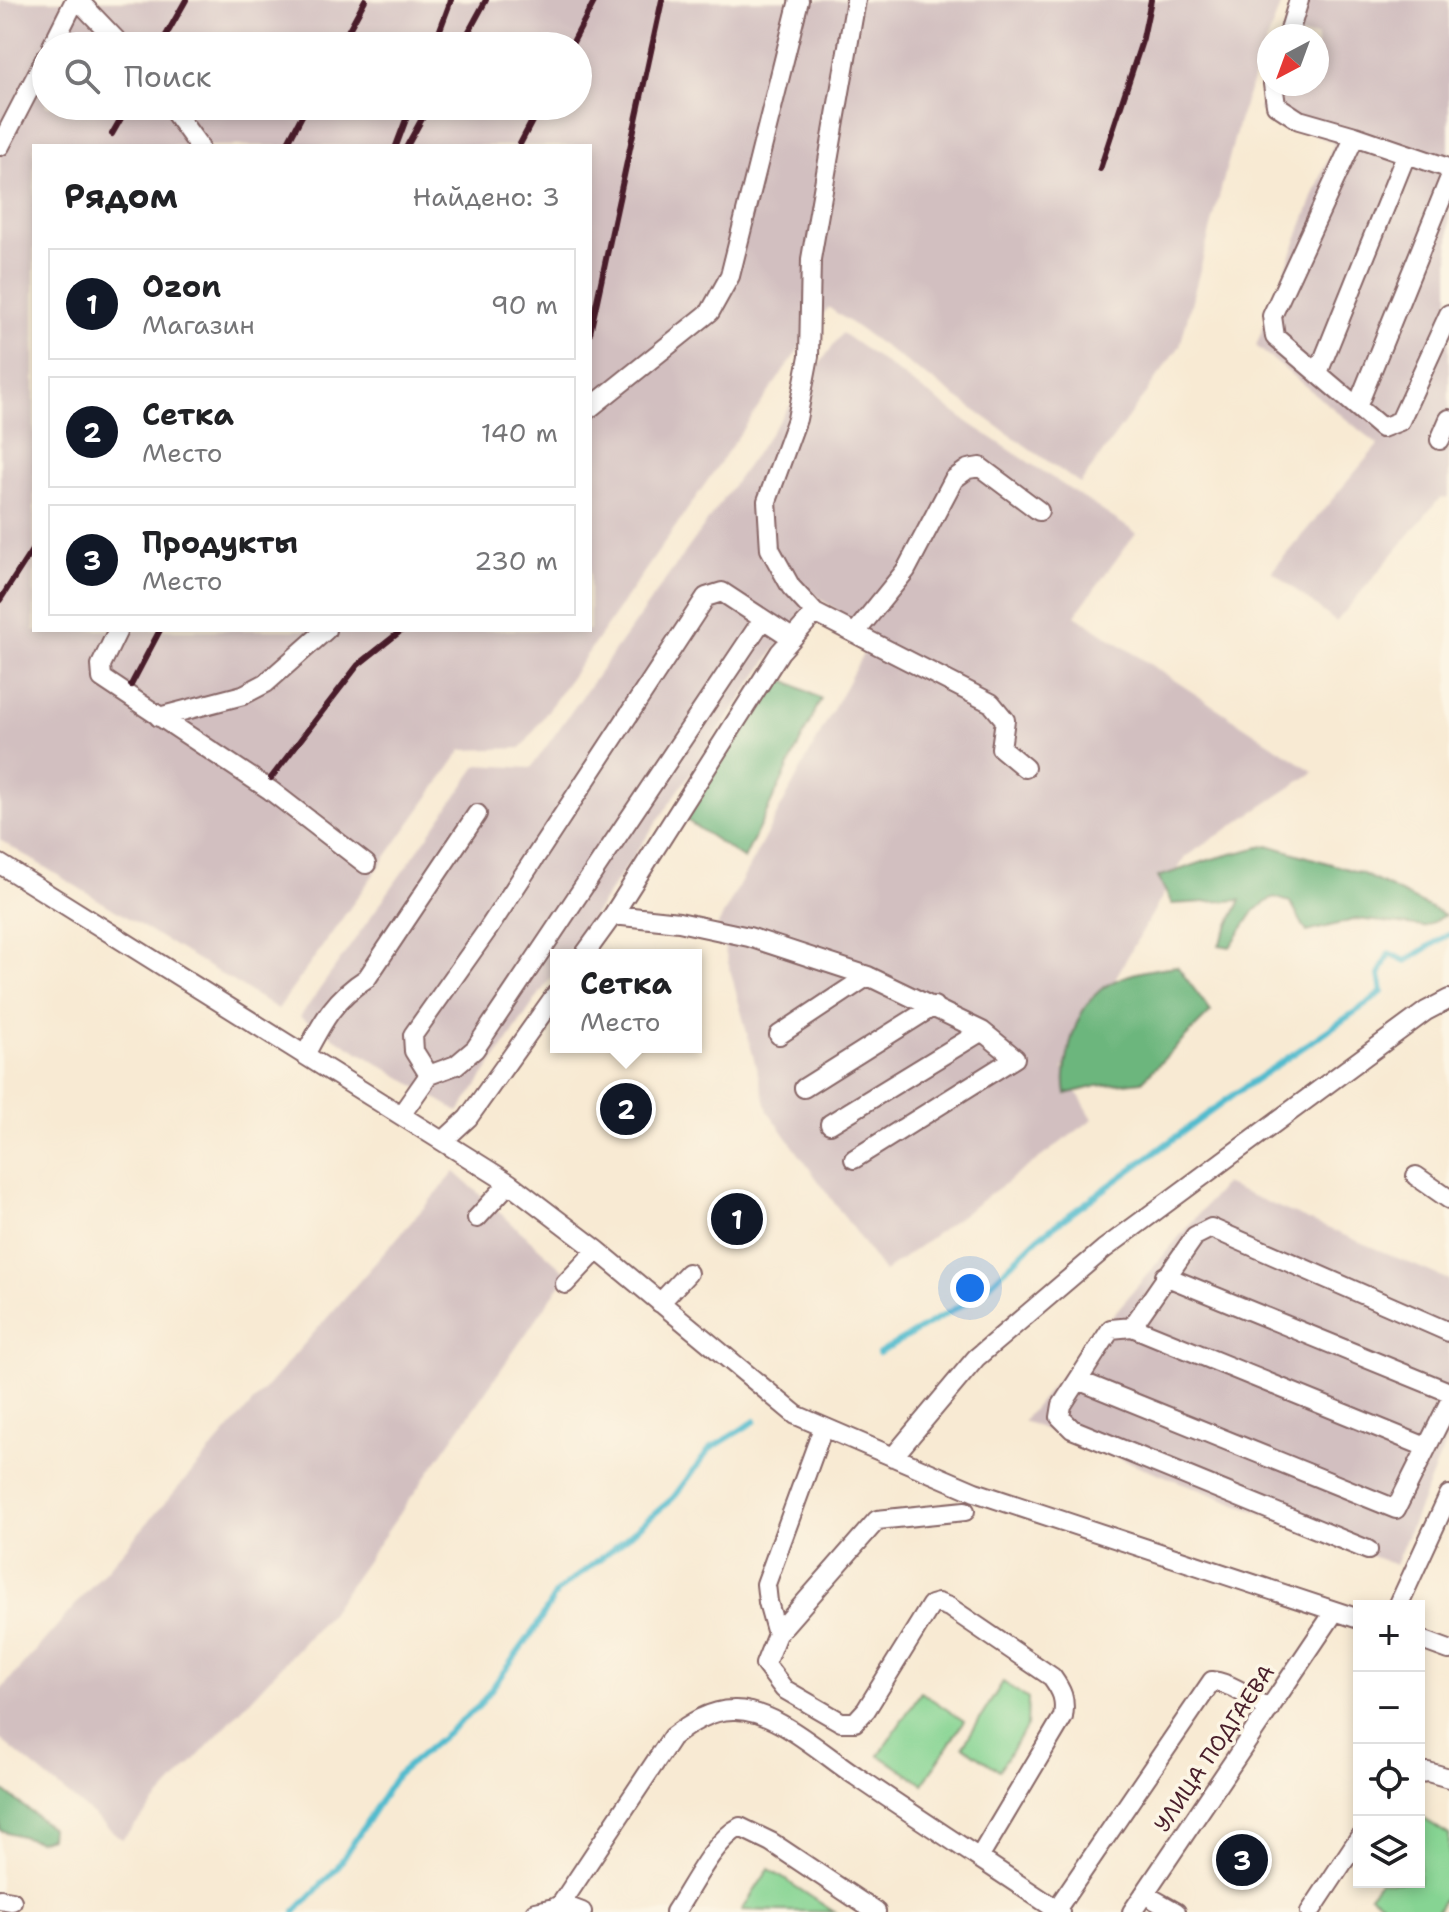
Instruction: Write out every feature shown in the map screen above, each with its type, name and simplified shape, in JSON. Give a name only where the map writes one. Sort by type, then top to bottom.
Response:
[{"type":"street","points":[[60,32],[77,0],[108,32]]},
{"type":"street","points":[[592,406],[710,312],[730,276],[799,0]]},
{"type":"street","points":[[856,0],[811,259],[809,356],[797,419],[767,501],[770,549],[791,587],[815,613],[991,703],[1005,720],[1001,748],[1025,768]]},
{"type":"street","points":[[1292,24],[1299,0]]},
{"type":"street","points":[[0,146],[32,84]]},
{"type":"street","points":[[1275,96],[1276,105],[1299,120],[1445,167],[1449,172]]},
{"type":"street","points":[[180,120],[198,144]]},
{"type":"street","points":[[1355,136],[1272,316],[1275,337],[1382,428],[1400,421],[1449,314]]},
{"type":"street","points":[[1318,373],[1406,155]]},
{"type":"street","points":[[1357,407],[1449,180]]},
{"type":"street","points":[[1440,440],[1449,419]]},
{"type":"street","points":[[856,632],[906,570],[954,479],[968,469],[980,467],[1039,511]]},
{"type":"street","points":[[429,1075],[414,1051],[413,1035],[488,929],[706,597],[722,592],[792,638]]},
{"type":"street","points":[[588,949],[780,652],[815,613]]},
{"type":"street","points":[[401,1115],[429,1075],[456,1065],[475,1049],[763,619]]},
{"type":"street","points":[[117,632],[101,665],[102,678],[270,790],[366,864]]},
{"type":"street","points":[[159,717],[243,695],[266,683],[324,632]]},
{"type":"street","points":[[305,1055],[329,1010],[348,990],[367,978],[477,814]]},
{"type":"street","points":[[0,864],[509,1183],[597,1250],[796,1415],[975,1492],[1353,1617]]},
{"type":"street","points":[[613,915],[679,922],[749,937],[868,976],[982,1031],[1015,1058],[854,1159]]},
{"type":"street","points":[[779,1035],[868,976]]},
{"type":"street","points":[[893,1457],[976,1358],[1104,1249],[1426,1011],[1449,999]]},
{"type":"street","points":[[443,1141],[468,1118],[550,1002]]},
{"type":"street","points":[[804,1088],[934,1006]]},
{"type":"street","points":[[830,1124],[982,1031]]},
{"type":"street","points":[[1416,1176],[1449,1199]]},
{"type":"street","points":[[477,1218],[509,1183]]},
{"type":"street","points":[[1132,1327],[1195,1236],[1211,1228],[1449,1332]]},
{"type":"street","points":[[565,1284],[597,1250]]},
{"type":"street","points":[[660,1303],[688,1273]]},
{"type":"street","points":[[1165,1276],[1449,1392]]},
{"type":"street","points":[[1368,1550],[1072,1429],[1060,1417],[1062,1405],[1111,1329],[1132,1327],[1426,1447]]},
{"type":"street","points":[[1080,1381],[1396,1509],[1449,1403]]},
{"type":"street","points":[[777,1634],[766,1584],[823,1428]]},
{"type":"street","points":[[1401,1600],[1449,1495]]},
{"type":"street","points":[[965,1511],[877,1520],[777,1634],[765,1664],[784,1689],[841,1722],[855,1722],[866,1710],[931,1605],[938,1603],[949,1607],[1052,1677],[1063,1692],[1063,1717],[979,1858]]},
{"type":"street","name":"УЛИЦА ПОДГАЕВА","points":[[1132,1912],[1335,1611]]},
{"type":"street","points":[[1425,1641],[1448,1649]]},
{"type":"street","points":[[535,1912],[561,1904],[672,1737],[693,1721],[733,1709],[757,1714],[807,1738],[851,1774],[1058,1911],[1212,1681],[1242,1692],[1269,1710]]},
{"type":"street","points":[[1425,1772],[1443,1774],[1449,1778]]},
{"type":"street","points":[[675,1912],[721,1843],[730,1832],[740,1827],[771,1842],[876,1912]]},
{"type":"street","points":[[1310,1912],[1353,1847]]},
{"type":"street","points":[[1144,1894],[1176,1912]]},
{"type":"street","points":[[561,1904],[582,1912]]},
{"type":"shaded area","points":[[0,0],[1282,0],[1273,24],[1257,24],[1257,69],[1241,113],[1180,346],[1080,484],[828,307],[522,748],[462,750],[278,1009],[0,840]]},
{"type":"shaded area","points":[[1298,0],[1449,0],[1449,497],[1439,499],[1336,622],[1272,571],[1378,445],[1256,346],[1334,143],[1259,110],[1264,96],[1329,96],[1329,24],[1289,24]]},
{"type":"shaded area","points":[[842,333],[972,425],[1136,533],[1075,615],[1314,772],[1185,857],[1063,1069],[1093,1119],[884,1272],[768,1111],[718,925],[873,635],[813,594],[792,638],[776,648],[570,949],[550,949],[550,979],[459,1112],[300,1017],[478,765],[531,768]]},
{"type":"shaded area","points":[[455,1172],[568,1274],[330,1613],[122,1839],[0,1739],[0,1691]]},
{"type":"shaded area","points":[[1224,1184],[1449,1280],[1449,1435],[1395,1565],[1023,1421]]},
{"type":"green space","points":[[772,673],[821,699],[744,859],[685,819]]},
{"type":"green space","points":[[1268,845],[1361,873],[1445,915],[1424,927],[1357,919],[1307,932],[1290,902],[1274,897],[1255,910],[1230,947],[1219,945],[1241,900],[1172,904],[1158,877]]},
{"type":"green space","points":[[1177,966],[1211,1012],[1142,1081],[1097,1086],[1066,1094],[1066,1067],[1075,1028],[1093,997],[1119,979]]},
{"type":"green space","points":[[1003,1682],[1028,1699],[1027,1726],[999,1770],[963,1746]]},
{"type":"green space","points":[[921,1692],[964,1721],[923,1784],[879,1755]]},
{"type":"green space","points":[[0,1788],[51,1828],[50,1837],[38,1841],[0,1830]]},
{"type":"green space","points":[[1425,1820],[1449,1835],[1449,1892],[1436,1912],[1396,1912],[1370,1895],[1375,1888],[1425,1888]]},
{"type":"green space","points":[[769,1869],[834,1912],[742,1910]]},
{"type":"waterway","points":[[879,1353],[979,1295],[1039,1237],[1236,1093],[1368,1003],[1382,992],[1379,975],[1389,953],[1406,961],[1449,934]]},
{"type":"waterway","points":[[295,1912],[337,1868],[397,1775],[479,1706],[535,1629],[557,1592],[673,1498],[710,1449],[755,1421]]},
{"type":"railway","points":[[168,32],[186,0]]},
{"type":"railway","points":[[348,32],[365,0]]},
{"type":"railway","points":[[439,32],[451,0]]},
{"type":"railway","points":[[469,32],[486,0]]},
{"type":"railway","points":[[578,32],[595,0]]},
{"type":"railway","points":[[592,324],[662,0]]},
{"type":"railway","points":[[1100,169],[1143,38],[1151,0]]},
{"type":"railway","points":[[112,134],[120,120]]},
{"type":"railway","points":[[287,144],[300,120]]},
{"type":"railway","points":[[397,144],[406,120]]},
{"type":"railway","points":[[408,144],[421,120]]},
{"type":"railway","points":[[520,144],[533,120]]},
{"type":"railway","points":[[0,600],[32,550]]},
{"type":"railway","points":[[131,685],[159,632]]},
{"type":"railway","points":[[271,778],[358,665],[399,632]]},
{"type":"place","name":"Сетка","points":[[626,1109]]},
{"type":"place","name":"Ozon","points":[[737,1219]]},
{"type":"place","name":"Продукты","points":[[1242,1860]]}]
